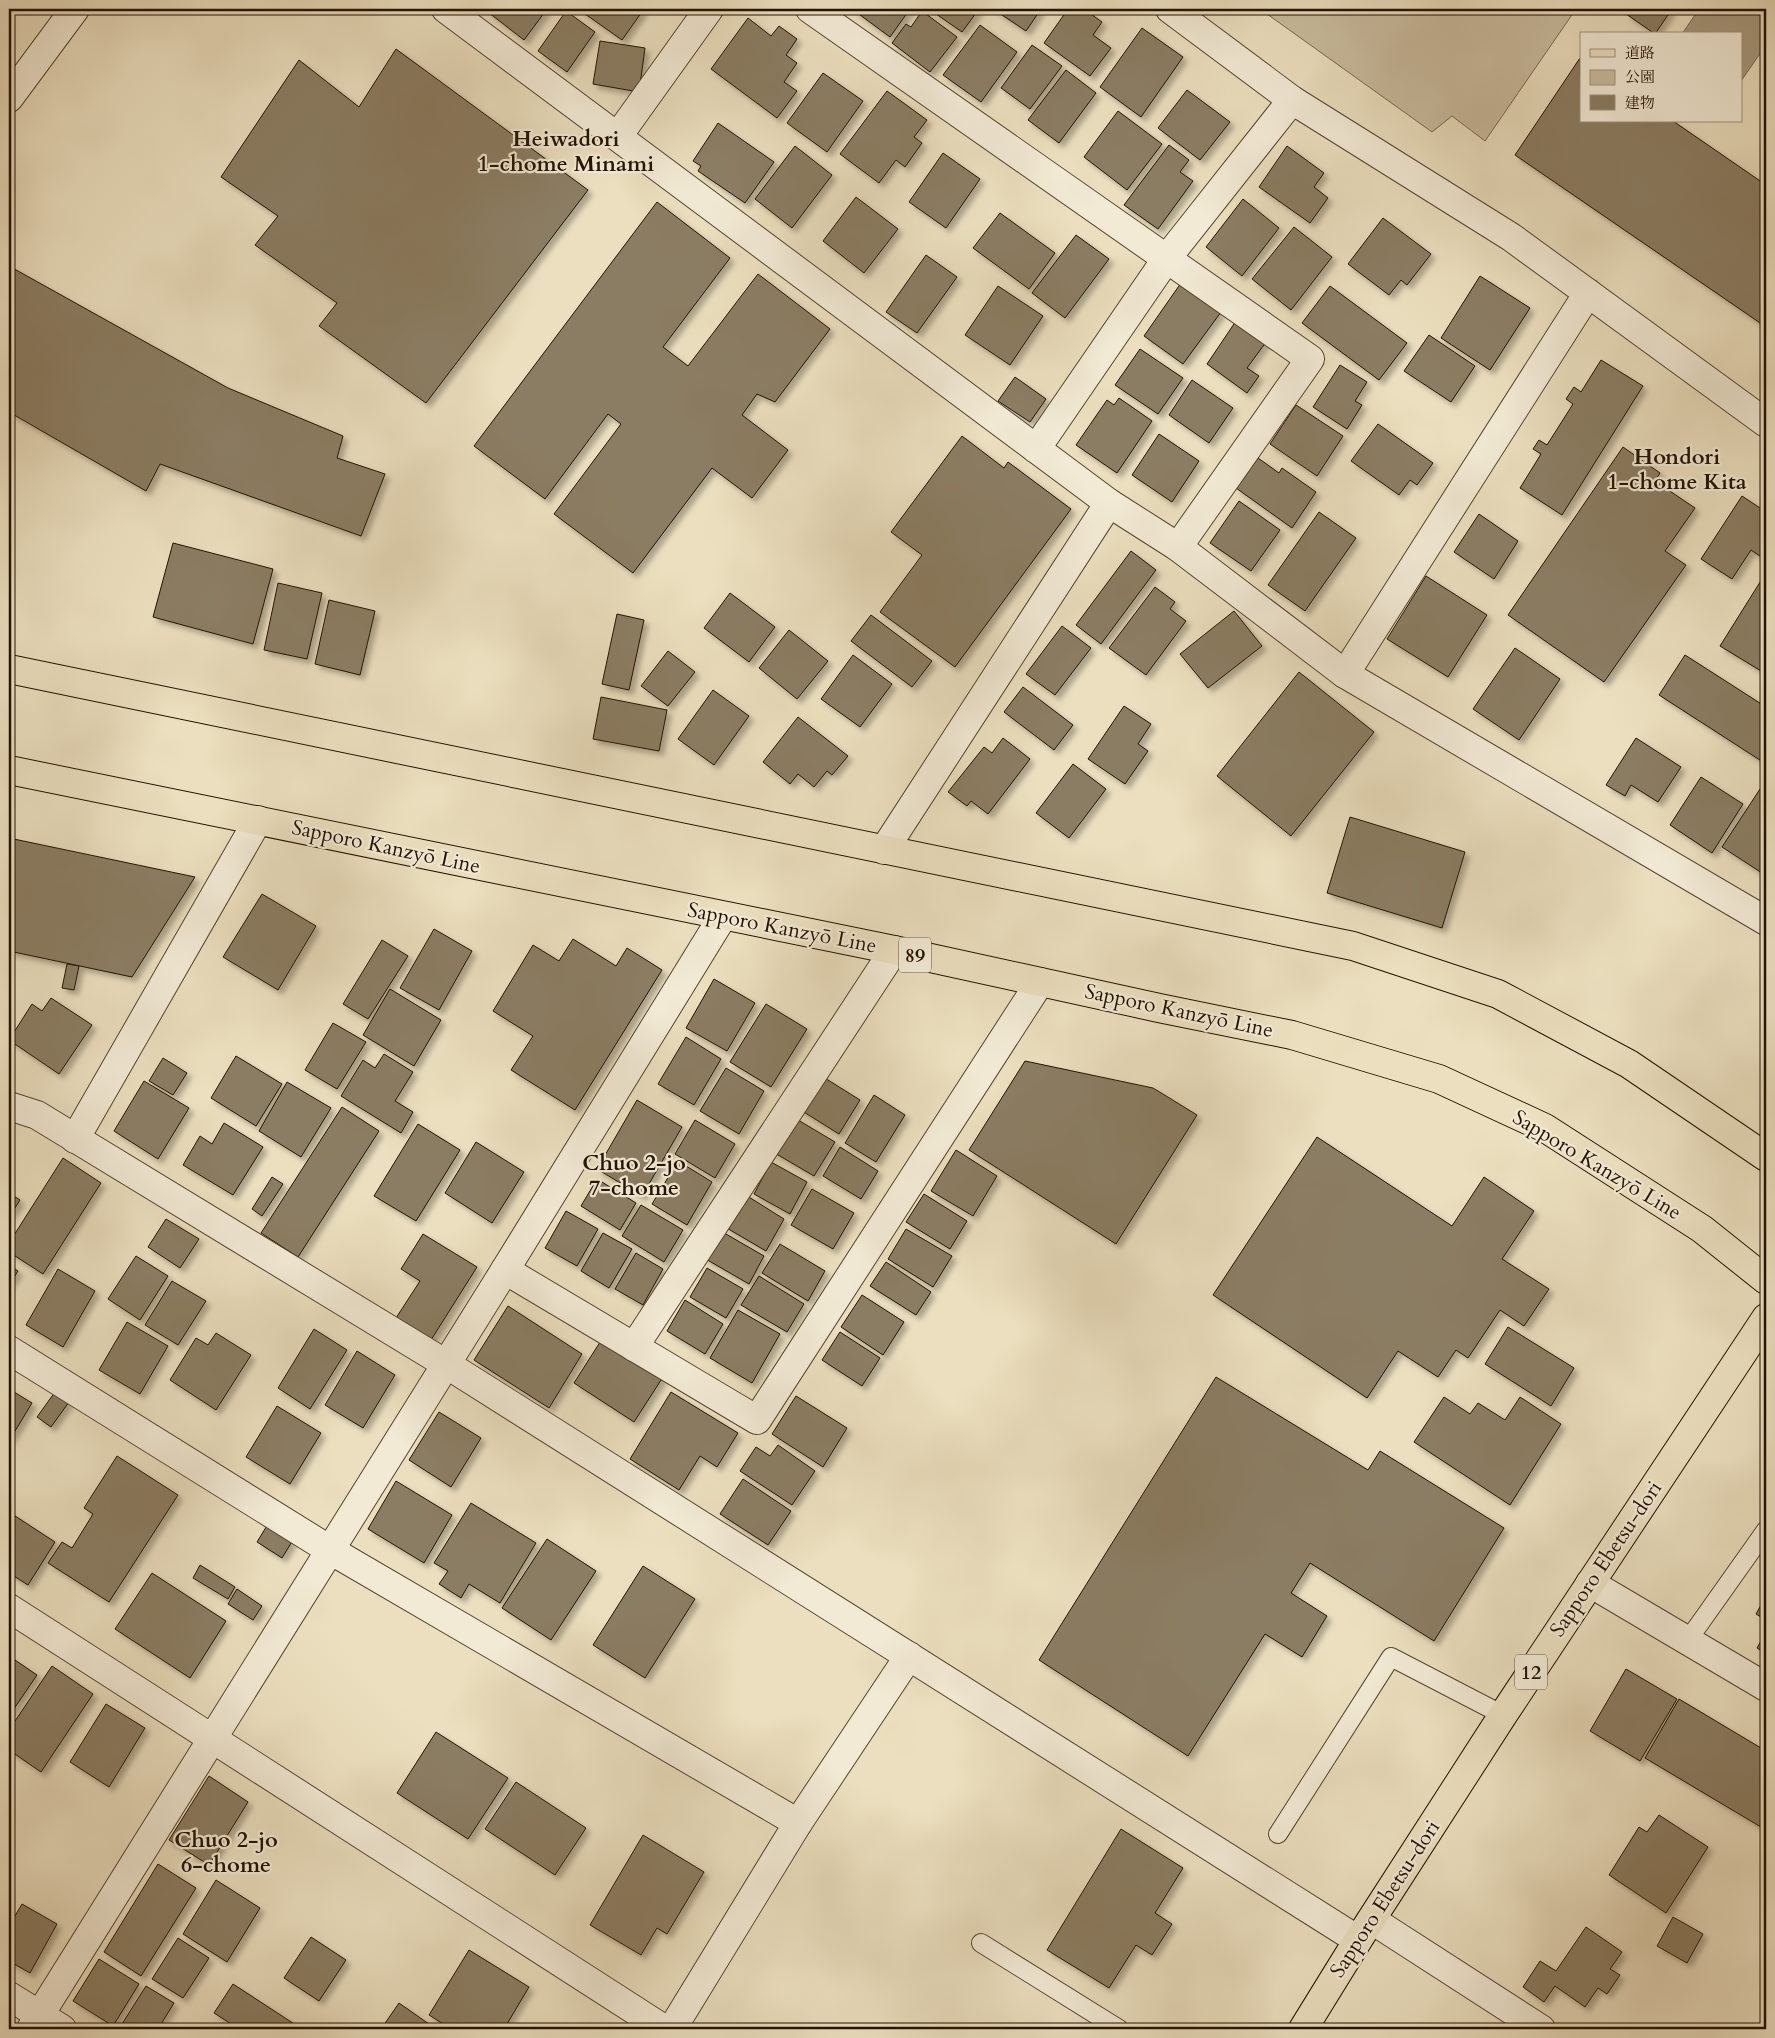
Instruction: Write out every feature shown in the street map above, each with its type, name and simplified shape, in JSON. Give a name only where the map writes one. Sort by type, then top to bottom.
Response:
[{"type":"main road","points":[[9,669],[1353,946],[1498,994],[1629,1064],[1766,1157]]},
{"type":"main road","name":"Sapporo Kanzyō Line","points":[[9,770],[894,950],[1292,1035],[1439,1079],[1545,1128],[1702,1229],[1766,1280]]},
{"type":"main road","name":"Sapporo Ebetsu-dori","points":[[1303,2029],[1503,1715],[1766,1318]]},
{"type":"street","points":[[9,98],[75,9]]},
{"type":"street","points":[[446,9],[1109,504],[1178,547],[1346,674],[1766,921]]},
{"type":"street","points":[[618,136],[709,9]]},
{"type":"street","points":[[810,9],[1310,359],[1178,547]]},
{"type":"street","points":[[1170,9],[1292,100],[1511,237],[1766,423]]},
{"type":"street","points":[[1036,449],[1167,258],[1292,100]]},
{"type":"street","points":[[1346,674],[1588,293]]},
{"type":"street","points":[[884,850],[1109,504]]},
{"type":"street","points":[[75,1139],[258,820]]},
{"type":"street","points":[[9,1996],[44,2025],[213,1739],[723,916]]},
{"type":"street","points":[[634,1347],[894,950]]},
{"type":"street","points":[[505,1270],[757,1420],[1040,982]]},
{"type":"street","points":[[9,1106],[37,1116],[446,1364],[909,1656],[1365,1930],[1541,2029]]},
{"type":"street","points":[[9,1350],[330,1550],[798,1823]]},
{"type":"street","points":[[1590,1583],[1766,1687]]},
{"type":"street","points":[[9,1608],[664,2029]]},
{"type":"street","points":[[672,2029],[798,1823],[909,1656]]},
{"type":"lane","points":[[1688,1640],[1766,1530]]},
{"type":"lane","points":[[1278,1834],[1390,1656],[1503,1715]]},
{"type":"lane","points":[[981,1943],[1119,2029]]},
{"type":"green space","points":[[1260,9],[1576,9],[1485,141],[1452,116],[1432,132]]},
{"type":"shaded area","points":[[1699,9],[1766,9],[1766,45],[1742,80],[1742,32],[1683,32]]},
{"type":"building","points":[[484,9],[547,9],[524,40]]},
{"type":"building","points":[[578,9],[644,9],[622,40]]},
{"type":"building","points":[[852,9],[910,9],[890,37]]},
{"type":"building","points":[[929,9],[979,9],[962,32]]},
{"type":"building","points":[[993,9],[1041,9],[1026,31]]},
{"type":"building","points":[[1068,9],[1084,9],[1102,22],[1093,35],[1111,48],[1090,76],[1044,43]]},
{"type":"building","points":[[1630,9],[1672,9],[1656,32],[1652,32],[1626,14]]},
{"type":"building","points":[[566,11],[595,32],[567,72],[538,51]]},
{"type":"building","points":[[922,11],[957,37],[930,72],[892,43],[906,24],[911,27]]},
{"type":"building","points":[[748,18],[771,36],[779,26],[797,39],[786,55],[797,63],[784,82],[797,91],[777,118],[711,69]]},
{"type":"building","points":[[980,25],[1017,52],[981,102],[943,75]]},
{"type":"building","points":[[1142,28],[1183,57],[1141,117],[1100,87]]},
{"type":"building","points":[[600,41],[645,48],[639,92],[593,84]]},
{"type":"building","points":[[1032,45],[1062,66],[1030,109],[1001,88]]},
{"type":"building","points":[[396,49],[588,190],[426,403],[319,326],[337,303],[255,245],[278,216],[221,177],[299,60],[359,107]]},
{"type":"building","points":[[1580,58],[1580,122],[1674,122],[1766,185],[1766,327],[1515,155]]},
{"type":"building","points":[[1066,70],[1096,93],[1059,143],[1028,120]]},
{"type":"building","points":[[823,73],[863,101],[827,152],[787,123]]},
{"type":"building","points":[[1187,90],[1230,122],[1200,160],[1158,128]]},
{"type":"building","points":[[887,91],[927,120],[914,137],[922,143],[905,167],[896,160],[879,183],[840,154]]},
{"type":"building","points":[[1118,111],[1162,144],[1127,190],[1084,157]]},
{"type":"building","points":[[718,123],[774,162],[745,203],[698,171],[701,166],[693,161]]},
{"type":"building","points":[[1169,145],[1189,160],[1180,172],[1193,181],[1158,229],[1124,205]]},
{"type":"building","points":[[795,146],[832,175],[792,228],[755,199]]},
{"type":"building","points":[[1287,146],[1324,173],[1314,187],[1328,198],[1310,223],[1259,187]]},
{"type":"building","points":[[943,153],[980,179],[946,228],[909,202]]},
{"type":"building","points":[[856,197],[898,229],[864,273],[823,241]]},
{"type":"building","points":[[1243,199],[1279,228],[1242,276],[1206,247]]},
{"type":"building","points":[[657,202],[730,258],[663,347],[688,366],[758,274],[830,329],[775,402],[757,394],[742,415],[788,450],[752,498],[712,468],[633,573],[554,514],[621,424],[608,414],[545,499],[474,446]]},
{"type":"building","points":[[1000,213],[1055,253],[1029,289],[973,248]]},
{"type":"building","points":[[1383,218],[1431,254],[1407,285],[1401,280],[1389,295],[1348,264]]},
{"type":"building","points":[[1294,227],[1332,257],[1291,310],[1252,279]]},
{"type":"building","points":[[1076,235],[1109,259],[1065,318],[1032,293]]},
{"type":"building","points":[[926,255],[957,277],[917,333],[886,312]]},
{"type":"building","points":[[9,266],[228,388],[343,436],[337,458],[385,474],[361,536],[160,464],[146,491],[9,412]]},
{"type":"building","points":[[1480,276],[1530,308],[1490,370],[1441,338]]},
{"type":"building","points":[[1181,283],[1221,312],[1183,364],[1144,336]]},
{"type":"building","points":[[998,286],[1043,316],[1010,365],[965,335]]},
{"type":"building","points":[[1330,286],[1407,343],[1379,380],[1302,323]]},
{"type":"building","points":[[1236,321],[1266,342],[1247,368],[1259,376],[1247,393],[1207,364]]},
{"type":"building","points":[[1429,335],[1475,366],[1451,402],[1404,371]]},
{"type":"building","points":[[1140,349],[1183,378],[1158,414],[1115,385]]},
{"type":"building","points":[[1601,360],[1643,386],[1562,515],[1520,488],[1541,454],[1533,449],[1539,440],[1547,445],[1573,404],[1566,399],[1574,387],[1581,392]]},
{"type":"building","points":[[1340,365],[1367,382],[1355,401],[1362,405],[1347,429],[1313,407]]},
{"type":"building","points":[[1015,377],[1046,399],[1030,422],[998,401]]},
{"type":"building","points":[[1192,380],[1233,408],[1209,443],[1169,415]]},
{"type":"building","points":[[1119,398],[1152,421],[1117,473],[1076,445],[1107,400],[1114,405]]},
{"type":"building","points":[[1296,405],[1343,436],[1317,476],[1270,444]]},
{"type":"building","points":[[1378,424],[1433,463],[1417,485],[1410,480],[1399,495],[1351,461]]},
{"type":"building","points":[[1159,434],[1199,461],[1172,502],[1132,475]]},
{"type":"building","points":[[962,436],[1004,468],[1008,462],[1071,509],[955,667],[880,612],[922,555],[891,532]]},
{"type":"building","points":[[1623,447],[1660,473],[1655,481],[1695,508],[1665,551],[1686,565],[1604,682],[1508,615]]},
{"type":"building","points":[[1258,458],[1279,473],[1282,468],[1316,492],[1292,528],[1236,488]]},
{"type":"building","points":[[1742,496],[1766,512],[1766,560],[1751,550],[1732,579],[1701,559]]},
{"type":"building","points":[[1239,501],[1280,530],[1251,571],[1210,543]]},
{"type":"building","points":[[1319,512],[1356,538],[1305,611],[1268,585]]},
{"type":"building","points":[[1479,514],[1518,541],[1494,579],[1454,552]]},
{"type":"building","points":[[173,543],[273,569],[253,644],[153,617]]},
{"type":"building","points":[[1131,551],[1156,570],[1101,644],[1076,625]]},
{"type":"building","points":[[1426,576],[1487,615],[1448,677],[1387,639]]},
{"type":"building","points":[[1762,579],[1766,582],[1766,674],[1720,646]]},
{"type":"building","points":[[278,583],[322,593],[307,659],[264,650]]},
{"type":"building","points":[[1155,587],[1175,602],[1170,609],[1186,621],[1146,675],[1109,648]]},
{"type":"building","points":[[730,593],[775,627],[749,662],[704,628]]},
{"type":"building","points":[[329,600],[375,611],[360,675],[315,664]]},
{"type":"building","points":[[1234,611],[1262,646],[1208,688],[1180,654]]},
{"type":"building","points":[[617,614],[644,620],[629,690],[602,684]]},
{"type":"building","points":[[871,615],[932,661],[912,687],[851,641]]},
{"type":"building","points":[[1062,626],[1091,648],[1055,695],[1026,674]]},
{"type":"building","points":[[789,630],[828,661],[797,699],[759,668]]},
{"type":"building","points":[[1515,648],[1560,679],[1519,740],[1473,709]]},
{"type":"building","points":[[668,651],[695,672],[668,706],[641,686]]},
{"type":"building","points":[[853,655],[892,684],[860,727],[821,699]]},
{"type":"building","points":[[1685,655],[1766,707],[1766,764],[1659,695]]},
{"type":"building","points":[[1299,672],[1374,732],[1291,836],[1217,776]]},
{"type":"building","points":[[1023,687],[1073,725],[1054,750],[1004,712]]},
{"type":"building","points":[[713,690],[749,716],[714,765],[678,739]]},
{"type":"building","points":[[601,697],[667,710],[659,751],[593,739]]},
{"type":"building","points":[[1124,706],[1151,724],[1138,744],[1148,751],[1125,784],[1088,759]]},
{"type":"building","points":[[798,717],[848,756],[832,775],[827,771],[814,787],[798,774],[790,784],[763,762]]},
{"type":"building","points":[[1003,738],[1030,759],[988,814],[971,801],[967,806],[948,792],[984,747],[992,753]]},
{"type":"building","points":[[1636,738],[1681,767],[1658,802],[1631,785],[1625,796],[1606,785]]},
{"type":"building","points":[[1073,764],[1106,789],[1069,838],[1036,813]]},
{"type":"building","points":[[1701,777],[1743,804],[1712,853],[1670,825]]},
{"type":"building","points":[[1760,789],[1766,793],[1766,866],[1762,873],[1722,847]]},
{"type":"building","points":[[1350,817],[1465,852],[1442,928],[1327,893]]},
{"type":"building","points":[[9,838],[195,877],[132,977],[9,951]]},
{"type":"building","points":[[262,894],[316,926],[278,990],[223,957]]},
{"type":"building","points":[[434,929],[472,951],[439,1010],[400,988]]},
{"type":"building","points":[[573,939],[616,966],[627,948],[662,970],[575,1110],[511,1070],[533,1036],[493,1011],[533,945],[559,961]]},
{"type":"building","points":[[382,940],[408,956],[368,1019],[343,1004]]},
{"type":"building","points":[[67,964],[79,966],[74,990],[62,988]]},
{"type":"building","points":[[714,979],[755,1003],[727,1051],[686,1028]]},
{"type":"building","points":[[390,989],[441,1020],[414,1066],[363,1035]]},
{"type":"building","points":[[51,998],[92,1025],[59,1074],[9,1040],[32,1004],[42,1011]]},
{"type":"building","points":[[766,1004],[807,1029],[771,1087],[730,1062]]},
{"type":"building","points":[[333,1023],[366,1042],[337,1089],[305,1070]]},
{"type":"building","points":[[686,1037],[721,1059],[694,1105],[658,1084]]},
{"type":"building","points":[[384,1054],[413,1072],[395,1101],[413,1112],[401,1133],[341,1096],[363,1060],[375,1068]]},
{"type":"building","points":[[236,1056],[282,1084],[256,1126],[211,1098]]},
{"type":"building","points":[[163,1058],[187,1073],[173,1095],[149,1081]]},
{"type":"building","points":[[1025,1061],[1153,1088],[1197,1115],[1116,1244],[969,1150]]},
{"type":"building","points":[[726,1068],[764,1091],[739,1134],[700,1111]]},
{"type":"building","points":[[820,1075],[860,1100],[839,1134],[799,1109]]},
{"type":"building","points":[[144,1081],[189,1108],[158,1159],[114,1131]]},
{"type":"building","points":[[287,1082],[331,1108],[301,1157],[259,1131]]},
{"type":"building","points":[[874,1095],[905,1115],[876,1162],[845,1143]]},
{"type":"building","points":[[637,1100],[682,1127],[642,1196],[597,1169]]},
{"type":"building","points":[[342,1107],[379,1131],[298,1257],[261,1233]]},
{"type":"building","points":[[793,1117],[835,1142],[814,1176],[773,1152]]},
{"type":"building","points":[[695,1120],[735,1144],[715,1178],[675,1154]]},
{"type":"building","points":[[224,1123],[263,1147],[233,1195],[183,1165],[200,1136],[212,1144]]},
{"type":"building","points":[[418,1124],[460,1150],[416,1221],[374,1196]]},
{"type":"building","points":[[1317,1137],[1452,1226],[1484,1177],[1534,1211],[1502,1259],[1549,1289],[1524,1326],[1500,1310],[1468,1358],[1456,1350],[1438,1377],[1398,1351],[1367,1398],[1213,1295]]},
{"type":"building","points":[[476,1142],[524,1172],[492,1223],[445,1193]]},
{"type":"building","points":[[840,1147],[878,1171],[861,1199],[823,1176]]},
{"type":"building","points":[[956,1150],[997,1176],[973,1216],[931,1191]]},
{"type":"building","points":[[63,1158],[101,1183],[43,1274],[9,1252],[9,1243]]},
{"type":"building","points":[[678,1161],[712,1182],[687,1225],[652,1204]]},
{"type":"building","points":[[771,1162],[807,1182],[790,1214],[754,1194]]},
{"type":"building","points":[[272,1177],[283,1184],[262,1216],[252,1209]]},
{"type":"building","points":[[597,1179],[636,1203],[620,1230],[581,1206]]},
{"type":"building","points":[[812,1189],[854,1213],[833,1249],[791,1225]]},
{"type":"building","points":[[9,1193],[20,1200],[9,1217]]},
{"type":"building","points":[[744,1194],[784,1219],[766,1251],[725,1227]]},
{"type":"building","points":[[924,1194],[967,1221],[950,1249],[906,1222]]},
{"type":"building","points":[[641,1205],[683,1230],[664,1262],[622,1236]]},
{"type":"building","points":[[566,1211],[598,1229],[577,1266],[545,1248]]},
{"type":"building","points":[[166,1219],[199,1239],[180,1268],[148,1247]]},
{"type":"building","points":[[906,1229],[952,1256],[933,1287],[888,1259]]},
{"type":"building","points":[[719,1230],[764,1256],[749,1284],[704,1258]]},
{"type":"building","points":[[603,1233],[632,1249],[609,1288],[581,1271]]},
{"type":"building","points":[[423,1234],[477,1267],[431,1340],[396,1318],[420,1281],[401,1269]]},
{"type":"building","points":[[780,1244],[825,1271],[808,1301],[762,1273]]},
{"type":"building","points":[[636,1253],[663,1269],[643,1305],[615,1289]]},
{"type":"building","points":[[136,1256],[168,1276],[140,1320],[108,1299]]},
{"type":"building","points":[[886,1262],[931,1292],[916,1315],[870,1286]]},
{"type":"building","points":[[9,1265],[18,1271],[9,1285]]},
{"type":"building","points":[[707,1268],[743,1289],[726,1318],[690,1297]]},
{"type":"building","points":[[58,1269],[95,1291],[63,1347],[26,1325]]},
{"type":"building","points":[[759,1276],[804,1304],[787,1332],[741,1305]]},
{"type":"building","points":[[172,1281],[206,1301],[178,1345],[145,1325]]},
{"type":"building","points":[[862,1295],[904,1322],[883,1355],[841,1327]]},
{"type":"building","points":[[685,1300],[723,1324],[705,1354],[667,1331]]},
{"type":"building","points":[[508,1306],[582,1354],[549,1408],[474,1360]]},
{"type":"building","points":[[738,1310],[780,1334],[752,1383],[710,1358]]},
{"type":"building","points":[[127,1322],[168,1346],[140,1394],[99,1370]]},
{"type":"building","points":[[1508,1327],[1574,1368],[1551,1406],[1485,1364]]},
{"type":"building","points":[[314,1329],[347,1350],[310,1409],[278,1388]]},
{"type":"building","points":[[840,1332],[880,1358],[862,1386],[822,1360]]},
{"type":"building","points":[[216,1333],[251,1355],[216,1410],[170,1380],[196,1338],[208,1345]]},
{"type":"building","points":[[602,1339],[663,1377],[634,1422],[574,1383]]},
{"type":"building","points":[[357,1351],[395,1375],[363,1428],[325,1405]]},
{"type":"building","points":[[1216,1377],[1368,1470],[1380,1451],[1504,1528],[1434,1641],[1310,1563],[1291,1593],[1327,1616],[1302,1657],[1265,1634],[1188,1756],[1039,1660]]},
{"type":"building","points":[[9,1389],[32,1403],[9,1441]]},
{"type":"building","points":[[55,1392],[69,1402],[51,1427],[37,1417]]},
{"type":"building","points":[[671,1392],[738,1433],[717,1467],[700,1456],[679,1490],[630,1459]]},
{"type":"building","points":[[796,1396],[847,1428],[823,1467],[772,1434]]},
{"type":"building","points":[[1444,1397],[1470,1414],[1478,1403],[1505,1420],[1520,1397],[1561,1424],[1510,1505],[1414,1442]]},
{"type":"building","points":[[277,1406],[321,1433],[290,1484],[246,1457]]},
{"type":"building","points":[[439,1412],[481,1438],[451,1487],[409,1460]]},
{"type":"building","points":[[778,1445],[815,1471],[792,1505],[740,1471],[756,1447],[770,1456]]},
{"type":"building","points":[[117,1456],[178,1495],[109,1602],[48,1563],[62,1542],[72,1548],[93,1514],[84,1508]]},
{"type":"building","points":[[743,1479],[791,1511],[768,1545],[720,1514]]},
{"type":"building","points":[[396,1481],[452,1515],[424,1563],[368,1529]]},
{"type":"building","points":[[471,1503],[536,1543],[500,1603],[469,1584],[461,1598],[439,1584],[448,1571],[434,1563]]},
{"type":"building","points":[[9,1512],[55,1542],[28,1585],[9,1573]]},
{"type":"building","points":[[268,1524],[293,1540],[282,1558],[257,1542]]},
{"type":"building","points":[[547,1539],[596,1571],[551,1640],[502,1608]]},
{"type":"building","points":[[200,1565],[235,1587],[228,1599],[193,1578]]},
{"type":"building","points":[[643,1566],[695,1599],[645,1678],[593,1645]]},
{"type":"building","points":[[152,1573],[226,1621],[190,1678],[115,1629]]},
{"type":"building","points":[[237,1589],[262,1606],[253,1620],[228,1604]]},
{"type":"building","points":[[1766,1596],[1766,1620],[1756,1614]]},
{"type":"building","points":[[1766,1632],[1766,1654],[1757,1648]]},
{"type":"building","points":[[9,1656],[37,1675],[9,1716]]},
{"type":"building","points":[[52,1666],[93,1694],[41,1772],[9,1750],[9,1730]]},
{"type":"building","points":[[1626,1669],[1677,1699],[1640,1761],[1590,1731]]},
{"type":"building","points":[[1679,1699],[1766,1751],[1766,1830],[1645,1758]]},
{"type":"building","points":[[106,1704],[145,1728],[109,1787],[70,1762]]},
{"type":"building","points":[[436,1732],[508,1778],[468,1839],[397,1793]]},
{"type":"building","points":[[209,1776],[248,1802],[209,1865],[169,1840]]},
{"type":"building","points":[[516,1782],[586,1828],[555,1875],[485,1829]]},
{"type":"building","points":[[1659,1815],[1708,1847],[1666,1913],[1609,1875],[1639,1827],[1647,1832]]},
{"type":"building","points":[[1121,1829],[1183,1868],[1155,1913],[1172,1924],[1152,1955],[1136,1945],[1109,1988],[1047,1950]]},
{"type":"building","points":[[643,1835],[704,1872],[667,1934],[657,1928],[641,1955],[590,1925]]},
{"type":"building","points":[[158,1864],[196,1888],[141,1976],[104,1952]]},
{"type":"building","points":[[216,1880],[260,1908],[227,1962],[183,1934]]},
{"type":"building","points":[[22,1904],[57,1924],[30,1973],[9,1961],[9,1926]]},
{"type":"building","points":[[1673,1917],[1703,1934],[1687,1963],[1657,1946]]},
{"type":"building","points":[[1586,1927],[1622,1952],[1610,1969],[1620,1975],[1607,1994],[1598,1988],[1585,2007],[1555,1986],[1544,2002],[1523,1987],[1540,1961],[1556,1971]]},
{"type":"building","points":[[311,1937],[346,1960],[319,2001],[284,1978]]},
{"type":"building","points":[[178,1938],[209,1958],[183,1998],[152,1979]]},
{"type":"building","points":[[469,1950],[529,1987],[504,2029],[451,2029],[429,2015]]},
{"type":"building","points":[[99,1959],[139,1984],[113,2026],[73,2001]]},
{"type":"building","points":[[233,1984],[302,2029],[239,2029],[214,2013]]},
{"type":"building","points":[[146,1986],[174,2003],[158,2029],[130,2029],[122,2024]]},
{"type":"building","points":[[399,2003],[436,2029],[381,2029]]},
{"type":"district","name":"Heiwadori 1-chome Minami","points":[[566,152]]},
{"type":"district","name":"Hondori 1-chome Kita","points":[[1677,470]]},
{"type":"district","name":"Chuo 2-jo 7-chome","points":[[634,1176]]},
{"type":"district","name":"Chuo 2-jo 6-chome","points":[[226,1852]]}]
